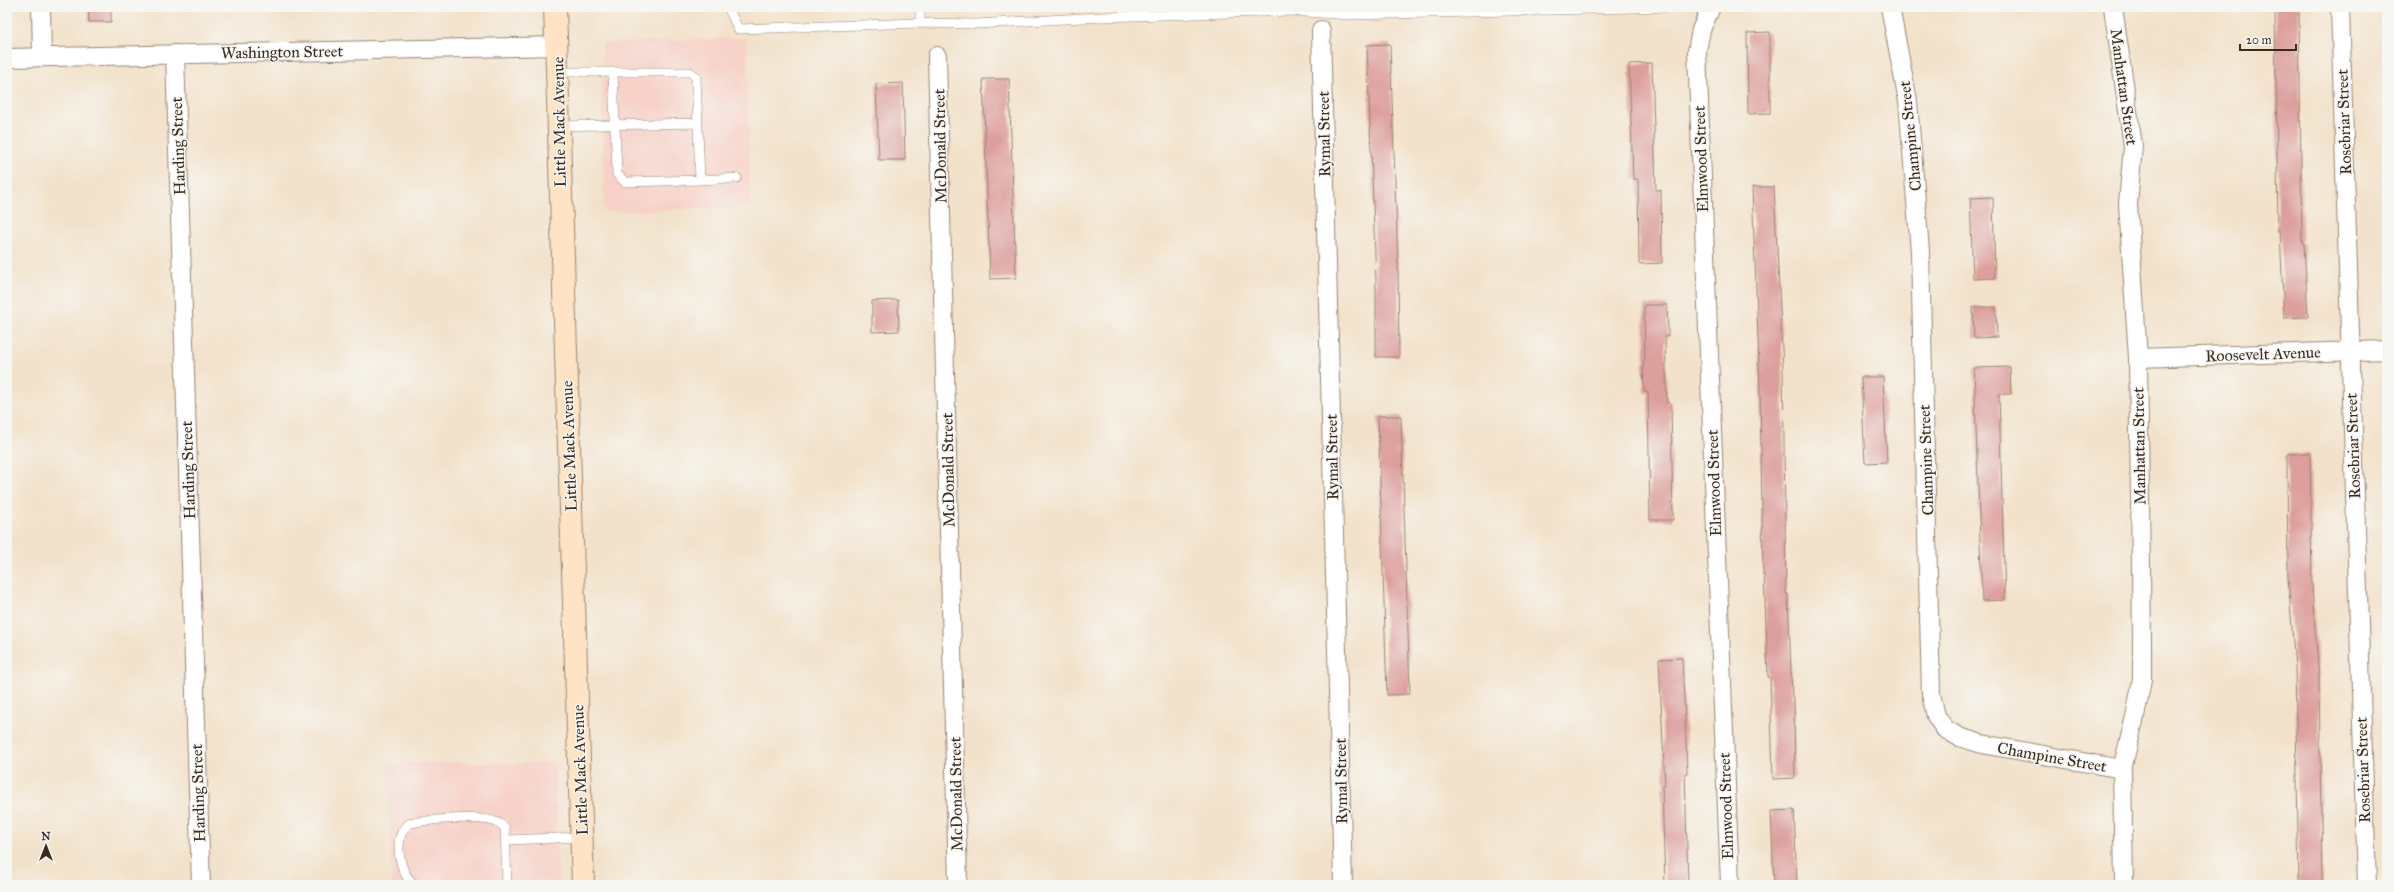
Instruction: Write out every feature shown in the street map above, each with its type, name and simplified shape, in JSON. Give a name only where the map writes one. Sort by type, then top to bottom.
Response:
[{"type":"main road","name":"Little Mack Avenue","points":[[555,7],[583,885]]},
{"type":"street","points":[[41,7],[42,58]]},
{"type":"street","name":"Elmwood Street","points":[[1711,7],[1701,30],[1697,51],[1730,885]]},
{"type":"street","name":"Champine Street","points":[[1890,7],[1908,102],[1920,252],[1931,694],[1936,716],[1945,729],[1959,737],[1982,744],[2122,769]]},
{"type":"street","name":"Manhattan Street","points":[[2113,7],[2133,146],[2128,204],[2138,358],[2142,679],[2135,717],[2122,769],[2124,885]]},
{"type":"street","name":"Rosebriar Street","points":[[2340,7],[2366,885]]},
{"type":"street","name":"Rymal Street","points":[[1321,30],[1343,885]]},
{"type":"street","name":"Washington Street","points":[[7,58],[557,46]]},
{"type":"street","name":"Harding Street","points":[[175,54],[201,885]]},
{"type":"street","name":"McDonald Street","points":[[937,56],[958,885]]},
{"type":"street","name":"Roosevelt Avenue","points":[[2138,358],[2387,350]]},
{"type":"lane","points":[[728,7],[738,29],[920,23],[976,24],[1292,9],[1349,15],[1472,10],[1672,7]]},
{"type":"lane","points":[[920,7],[920,23]]},
{"type":"lane","points":[[1101,7],[1102,17]]},
{"type":"lane","points":[[558,72],[690,72],[696,77],[700,180]]},
{"type":"lane","points":[[613,73],[617,174],[625,182],[737,178]]},
{"type":"lane","points":[[558,126],[698,123]]},
{"type":"lane","points":[[416,885],[406,875],[401,859],[402,832],[410,823],[488,819],[501,823],[505,828],[507,840],[507,885]]},
{"type":"lane","points":[[507,840],[582,837]]},
{"type":"shaded area","points":[[747,38],[750,207],[604,212],[602,43]]},
{"type":"shaded area","points":[[388,763],[555,763],[558,885],[392,885]]},
{"type":"building","points":[[88,7],[111,7],[111,22],[89,22]]},
{"type":"building","points":[[2275,7],[2299,7],[2302,243],[2304,243],[2308,317],[2284,318],[2280,231],[2278,231]]},
{"type":"building","points":[[1770,32],[1770,113],[1748,114],[1747,33]]},
{"type":"building","points":[[1390,44],[1398,263],[1399,357],[1376,357],[1376,280],[1367,45]]},
{"type":"building","points":[[1652,63],[1656,190],[1661,190],[1662,263],[1639,264],[1638,179],[1633,179],[1629,64]]},
{"type":"building","points":[[983,79],[1009,79],[1016,278],[990,279]]},
{"type":"building","points":[[903,83],[905,160],[879,160],[876,84]]},
{"type":"building","points":[[1752,187],[1774,187],[1783,369],[1786,594],[1788,594],[1792,698],[1794,698],[1795,778],[1773,779],[1770,677],[1768,677],[1763,575],[1760,389]]},
{"type":"building","points":[[1993,197],[1995,278],[1973,279],[1970,198]]},
{"type":"building","points":[[898,300],[899,331],[872,332],[872,301]]},
{"type":"building","points":[[1644,305],[1667,305],[1668,336],[1665,336],[1667,403],[1671,403],[1673,520],[1650,520],[1648,392],[1644,392],[1643,361],[1645,361]]},
{"type":"building","points":[[1973,307],[1996,307],[1997,337],[1974,338]]},
{"type":"building","points":[[2010,367],[2011,394],[1999,394],[2005,600],[1982,601],[1974,368]]},
{"type":"building","points":[[1861,377],[1883,377],[1887,462],[1865,463]]},
{"type":"building","points":[[1378,416],[1401,416],[1410,694],[1387,695]]},
{"type":"building","points":[[2310,453],[2312,589],[2319,679],[2322,885],[2299,885],[2295,667],[2288,577],[2287,454]]},
{"type":"building","points":[[1682,658],[1687,773],[1685,773],[1688,885],[1665,885],[1662,786],[1665,786],[1659,659]]},
{"type":"building","points":[[1794,810],[1797,885],[1774,885],[1771,811]]}]
